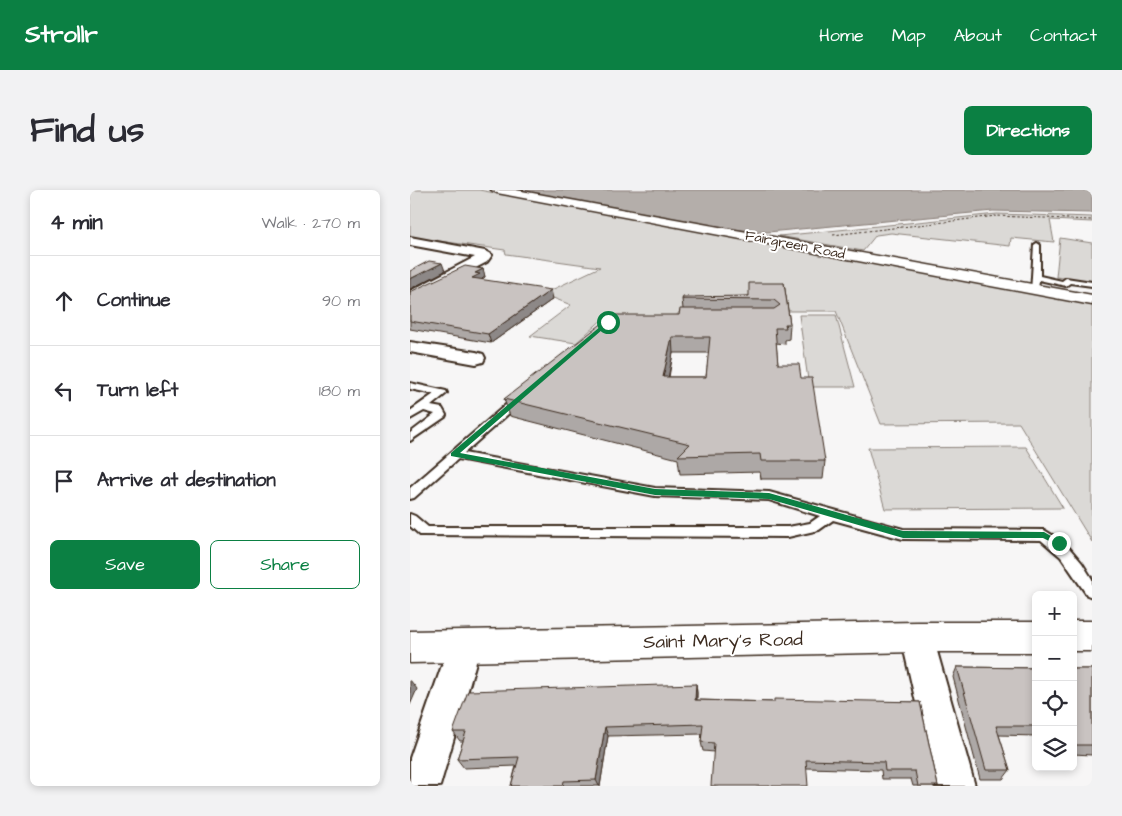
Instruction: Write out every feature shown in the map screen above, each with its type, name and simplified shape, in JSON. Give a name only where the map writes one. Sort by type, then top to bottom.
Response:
[{"type":"main road","name":"Fairgreen Road","points":[[497,190],[1035,283],[1092,300]]},
{"type":"main road","name":"Saint Mary's Road","points":[[410,647],[1032,636]]},
{"type":"main road","points":[[1077,636],[1092,636]]},
{"type":"street","points":[[410,242],[485,255],[482,259],[410,297]]},
{"type":"street","points":[[410,347],[476,358]]},
{"type":"street","points":[[917,637],[955,786]]},
{"type":"street","points":[[420,786],[465,645]]},
{"type":"lane","points":[[1037,245],[1035,283],[1066,284],[1066,280],[1092,284]]},
{"type":"lane","points":[[410,386],[442,393],[410,416]]},
{"type":"lane","points":[[410,495],[454,454],[528,391]]},
{"type":"lane","points":[[410,438],[441,415],[438,410],[422,407]]},
{"type":"lane","points":[[454,454],[655,492],[769,496],[903,534],[1044,535],[1059,543],[1068,552],[1092,592]]},
{"type":"lane","points":[[410,519],[425,532],[788,532],[814,527],[831,515]]},
{"type":"path","points":[[830,235],[996,216],[1092,220]]},
{"type":"shaded area","points":[[410,190],[479,190],[1092,305],[1092,542],[1019,423],[881,424],[836,311],[680,311],[676,316],[605,317],[576,343],[530,336],[571,305],[543,294],[600,267],[506,254],[505,250],[410,237]]},
{"type":"shaded area","points":[[515,190],[1092,190],[1092,213],[993,211],[768,232],[731,229]]},
{"type":"shaded area","points":[[997,214],[1092,217],[1092,222],[1050,220],[1054,242],[1011,238],[1010,246],[891,233],[876,235],[863,251],[779,236]]},
{"type":"shaded area","points":[[1060,238],[1092,243],[1092,282],[1056,277]]},
{"type":"shaded area","points":[[799,315],[836,315],[855,387],[809,387]]},
{"type":"shaded area","points":[[1026,447],[1063,508],[885,509],[868,448]]},
{"type":"building","points":[[429,261],[442,263],[410,279],[410,271]]},
{"type":"building","points":[[465,266],[483,269],[475,273],[480,274],[472,278],[551,290],[488,334],[410,321],[410,292]]},
{"type":"building","points":[[749,283],[784,283],[790,324],[785,324],[786,328],[775,328],[778,364],[799,364],[801,378],[812,378],[825,461],[761,461],[760,454],[678,456],[690,444],[504,399],[613,315],[679,315],[680,309],[774,309],[780,305],[774,300],[682,299],[683,297],[749,296]],"holes":[[[672,337],[710,337],[706,377],[663,377]]]},
{"type":"building","points":[[957,667],[1032,668],[1032,726],[996,726],[1010,770],[986,770]]},
{"type":"building","points":[[1077,669],[1092,669],[1092,745],[1077,745]]},
{"type":"building","points":[[696,684],[695,700],[774,702],[774,699],[920,702],[938,786],[918,786],[915,771],[885,771],[884,762],[806,760],[808,786],[711,786],[714,743],[701,742],[703,724],[605,727],[596,780],[564,781],[563,786],[511,786],[519,757],[457,759],[466,732],[453,732],[468,691]]},
{"type":"route","points":[[608,322],[454,454],[655,492],[769,496],[903,534],[1044,535],[1059,543]]}]
